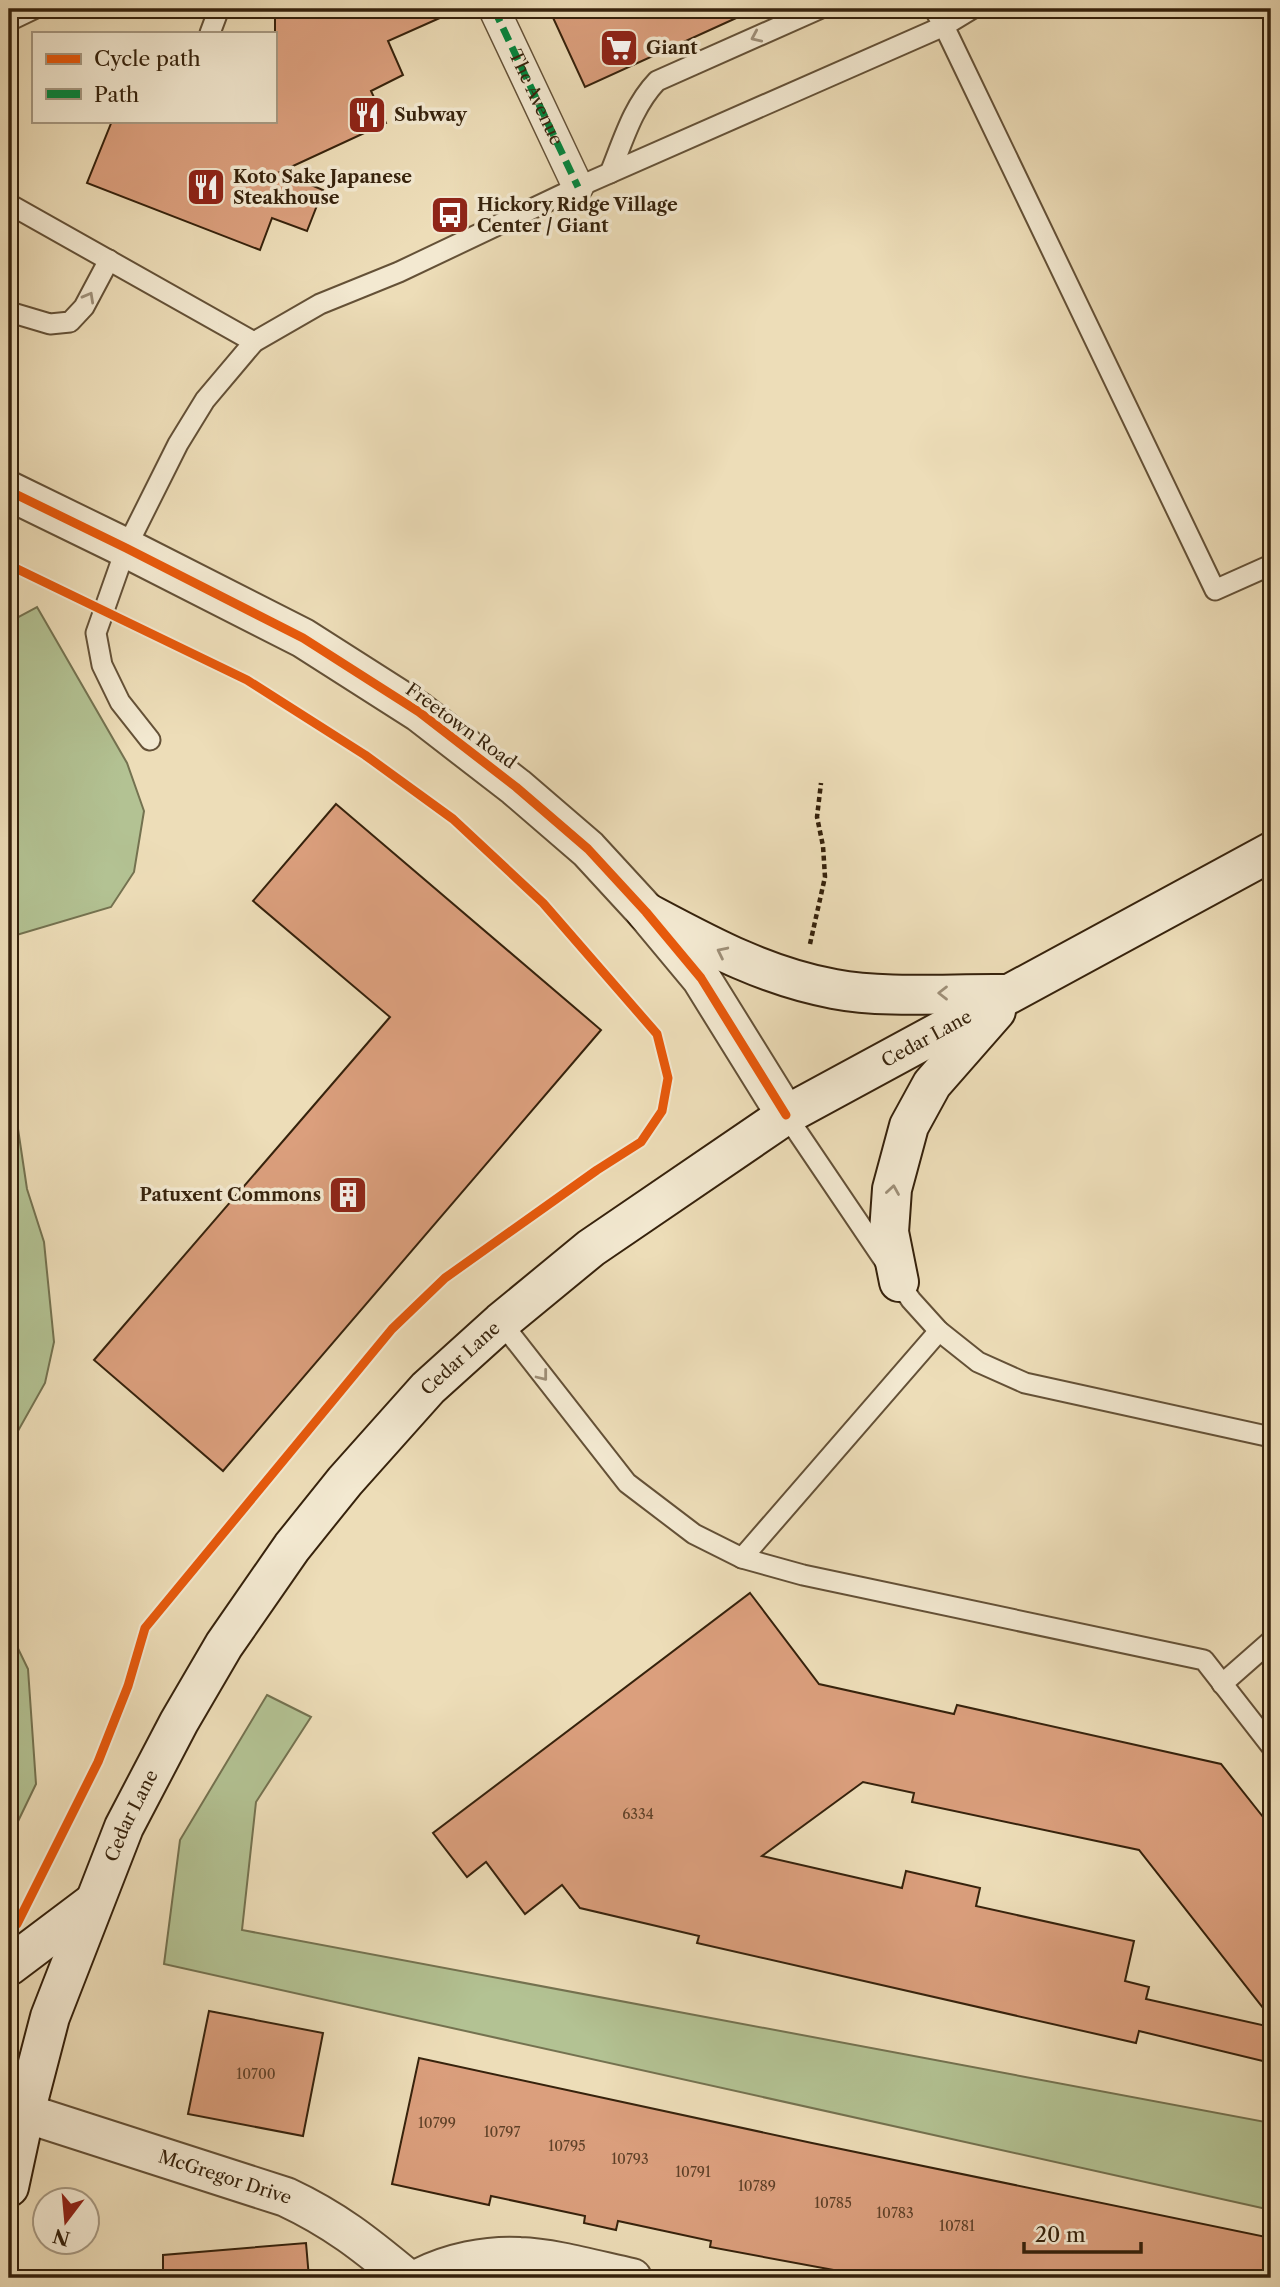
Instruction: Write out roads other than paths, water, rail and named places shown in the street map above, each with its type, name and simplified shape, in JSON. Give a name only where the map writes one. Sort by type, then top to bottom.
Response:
[{"type":"main road","name":"Freetown Road","points":[[9,491],[303,639],[419,712],[516,787],[588,849],[646,912],[701,978],[786,1115]]},
{"type":"main road","name":"Cedar Lane","points":[[9,2187],[17,2111],[50,2017],[124,1827],[178,1722],[223,1645],[292,1547],[345,1481],[428,1388],[501,1322],[591,1248],[786,1115],[1271,852]]},
{"type":"main road","points":[[646,912],[724,954],[766,971],[813,984],[837,989],[888,993],[1011,994]]},
{"type":"main road","points":[[899,1282],[889,1232],[892,1189],[909,1126],[932,1084],[1011,994]]},
{"type":"main road","points":[[9,1966],[94,1902]]},
{"type":"main road","name":"McGregor Drive","points":[[17,2111],[286,2197],[350,2232],[406,2278]]},
{"type":"main road","points":[[420,2278],[435,2270],[460,2263],[521,2257],[632,2278]]},
{"type":"street","name":"The Avenue","points":[[494,9],[578,187]]},
{"type":"lane","points":[[9,21],[34,9]]},
{"type":"lane","points":[[210,32],[219,9]]},
{"type":"lane","points":[[610,173],[637,107],[657,82],[819,9]]},
{"type":"lane","points":[[150,740],[120,702],[102,664],[96,633],[126,548],[178,444],[205,400],[254,342],[320,304],[399,272],[939,17],[972,9]]},
{"type":"lane","points":[[939,17],[1215,590],[1271,565]]},
{"type":"lane","points":[[9,204],[254,342]]},
{"type":"lane","points":[[13,313],[50,324],[70,322],[84,307],[109,260]]},
{"type":"lane","points":[[786,1115],[911,1300],[939,1331],[978,1362],[1025,1383],[1271,1437]]},
{"type":"lane","points":[[501,1322],[627,1483],[694,1534],[741,1558],[817,1578],[1204,1660],[1271,1746]]},
{"type":"lane","points":[[741,1558],[939,1331]]},
{"type":"lane","points":[[1222,1684],[1271,1641]]},
{"type":"place","name":"Giant","points":[[619,48]]},
{"type":"place","name":"Subway","points":[[367,115]]},
{"type":"place","name":"Koto Sake Japanese Steakhouse","points":[[206,187]]},
{"type":"place","name":"Hickory Ridge Village Center / Giant","points":[[450,215]]},
{"type":"place","name":"Patuxent Commons","points":[[348,1195]]}]
